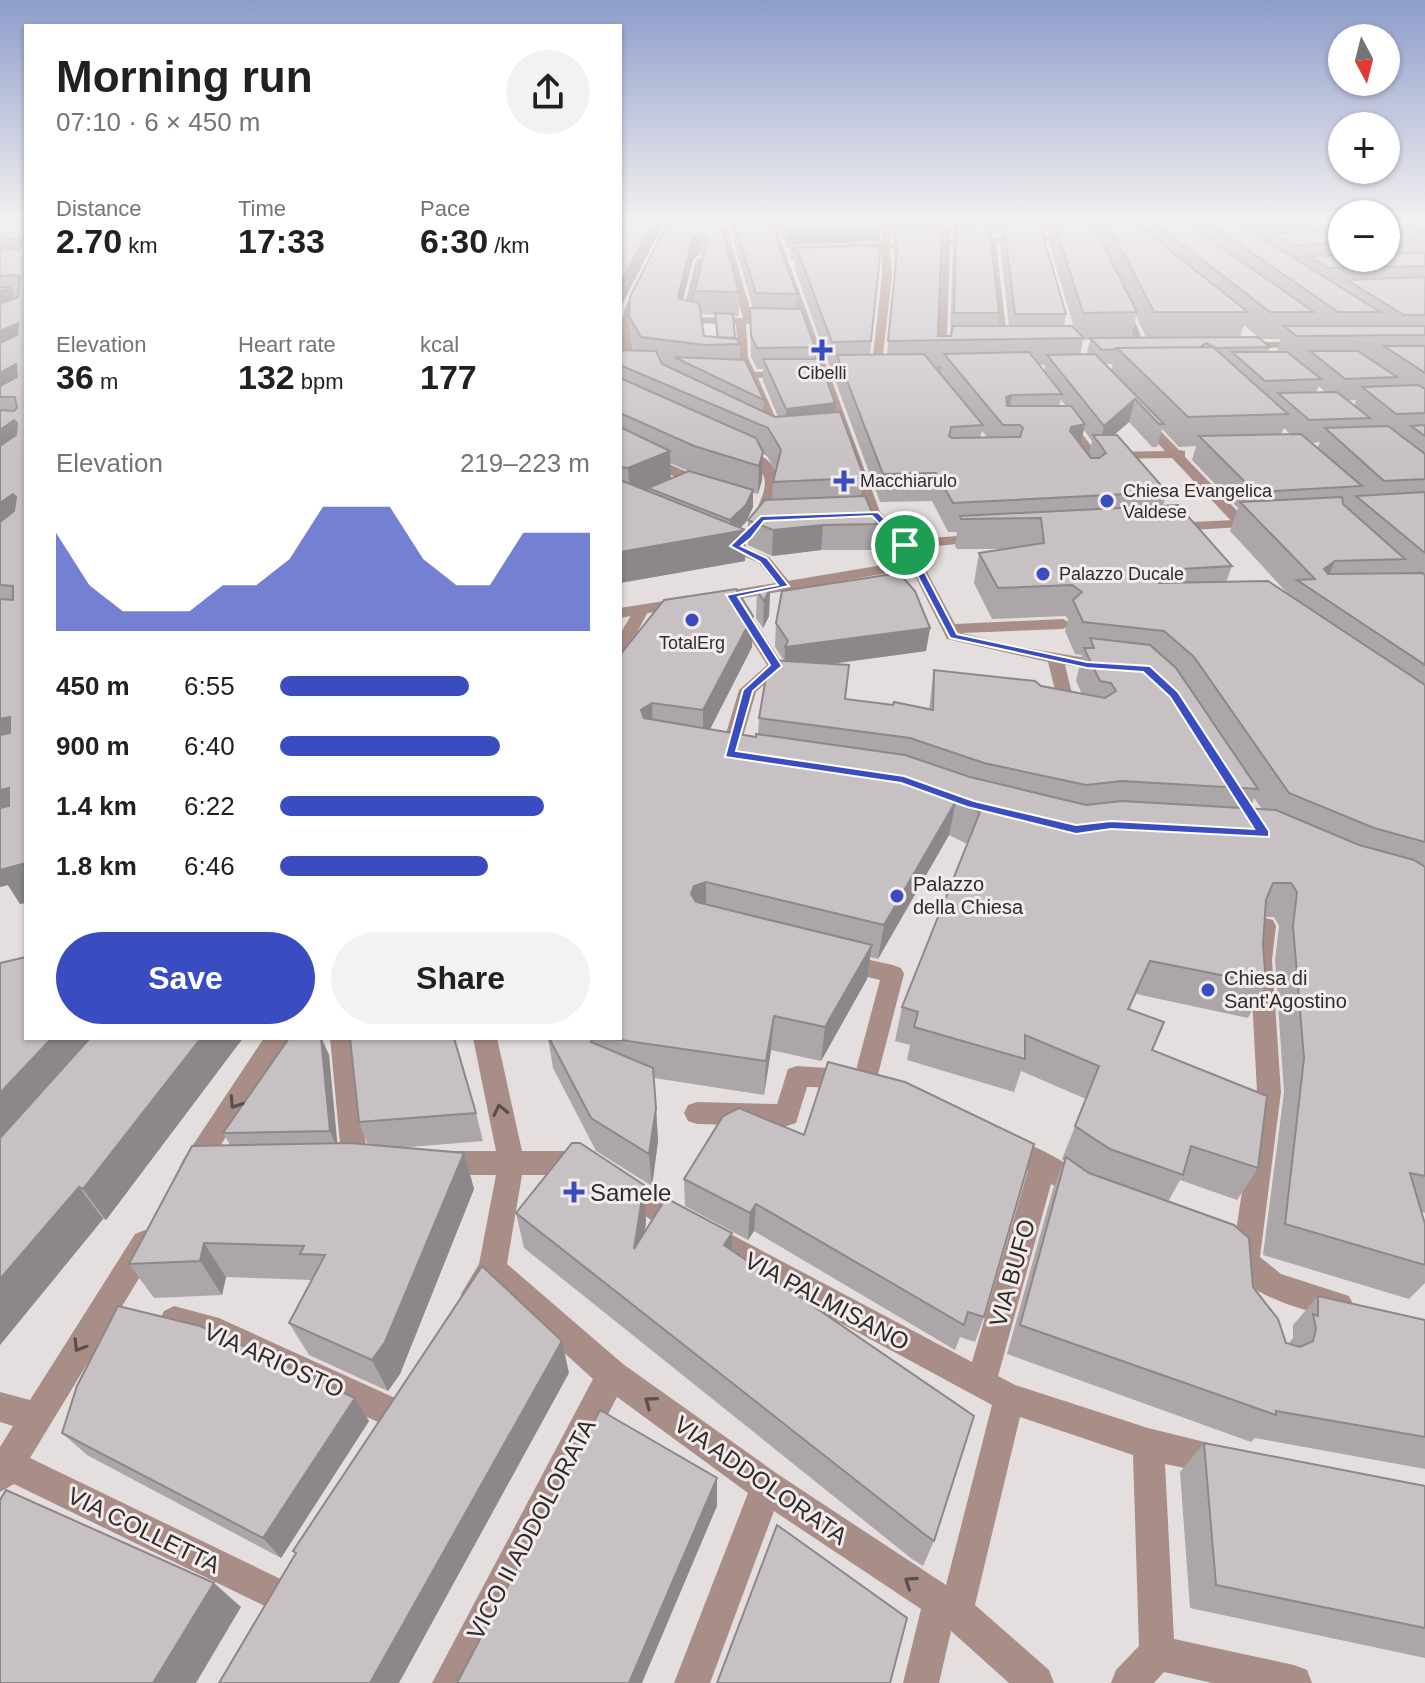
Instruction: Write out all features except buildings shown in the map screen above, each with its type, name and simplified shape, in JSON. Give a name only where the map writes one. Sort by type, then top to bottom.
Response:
[{"type":"street","points":[[622,318],[632,301]]},
{"type":"street","points":[[691,301],[686,320],[807,324]]},
{"type":"street","points":[[740,301],[745,321],[737,358],[750,375],[785,438],[765,431]]},
{"type":"street","points":[[799,301],[824,373],[838,432],[867,514],[905,545]]},
{"type":"street","points":[[876,372],[884,301]]},
{"type":"street","points":[[943,301],[941,346],[936,371],[955,371]]},
{"type":"street","points":[[998,301],[1003,346]]},
{"type":"street","points":[[1121,301],[1142,346]]},
{"type":"street","points":[[707,320],[708,333]]},
{"type":"street","points":[[1243,335],[1272,360]]},
{"type":"street","points":[[622,341],[635,367]]},
{"type":"street","points":[[1228,345],[1325,345]]},
{"type":"street","points":[[941,346],[957,346]]},
{"type":"street","points":[[988,346],[1017,346]]},
{"type":"street","points":[[1128,346],[1157,346]]},
{"type":"street","points":[[622,370],[635,367],[649,370]]},
{"type":"street","points":[[705,376],[892,372]]},
{"type":"street","points":[[1135,412],[1242,524]]},
{"type":"street","points":[[1058,421],[1070,426],[1093,456]]},
{"type":"street","points":[[721,443],[761,461],[770,471],[773,486],[767,513],[748,536],[734,546]]},
{"type":"street","points":[[622,447],[688,480],[718,489]]},
{"type":"street","points":[[1072,457],[1190,454]]},
{"type":"street","points":[[674,486],[688,480]]},
{"type":"street","points":[[749,498],[767,513]]},
{"type":"street","points":[[1157,528],[1190,532],[1271,522]]},
{"type":"street","points":[[705,535],[764,560],[785,586]]},
{"type":"street","points":[[622,613],[882,570],[905,545],[993,537]]},
{"type":"street","points":[[893,558],[921,573],[953,636],[1058,668],[1117,667]]},
{"type":"street","points":[[731,595],[776,666],[748,690],[722,754],[754,759]]},
{"type":"street","points":[[622,645],[641,610]]},
{"type":"street","points":[[947,626],[1063,624]]},
{"type":"street","points":[[1058,668],[1067,716]]},
{"type":"street","points":[[1248,1303],[1245,1261],[1269,1092],[1261,960],[1265,926]]},
{"type":"street","points":[[824,959],[893,974],[866,1079]]},
{"type":"street","points":[[177,1192],[276,1040]]},
{"type":"street","points":[[342,1040],[355,1165]]},
{"type":"street","points":[[457,1322],[492,1269],[511,1162],[485,1040]]},
{"type":"street","points":[[697,1113],[787,1115],[797,1076],[866,1079],[892,1092]]},
{"type":"street","points":[[1240,1098],[1267,1107]]},
{"type":"street","points":[[987,1138],[1043,1164],[1085,1193],[1099,1198]]},
{"type":"street","points":[[326,1165],[386,1164]]},
{"type":"street","name":"VIA PALMISANO","points":[[417,1164],[590,1164],[664,1213],[995,1391],[1148,1444],[1254,1466]]},
{"type":"street","name":"VIA BUFO","points":[[921,1683],[948,1607],[1043,1164]]},
{"type":"street","points":[[193,1167],[222,1166]]},
{"type":"street","points":[[4,1470],[160,1218]]},
{"type":"street","points":[[1210,1239],[1224,1244],[1273,1286],[1359,1312]]},
{"type":"street","name":"VIA ADDOLORATA","points":[[492,1269],[612,1375],[767,1487],[948,1607],[1036,1683]]},
{"type":"street","name":"VIA ARIOSTO","points":[[104,1307],[209,1328],[395,1414]]},
{"type":"street","name":"VICO II ADDOLORATA","points":[[450,1683],[612,1375]]},
{"type":"street","points":[[0,1407],[34,1417]]},
{"type":"street","points":[[1129,1683],[1157,1653],[1148,1444]]},
{"type":"street","name":"VIA COLLETTA","points":[[4,1470],[280,1595]]},
{"type":"street","points":[[692,1683],[767,1487]]},
{"type":"street","points":[[1157,1653],[1294,1683]]},
{"type":"place","name":"Cibelli","points":[[822,350]]},
{"type":"place","name":"Macchiarulo","points":[[844,481]]},
{"type":"place","name":"Chiesa Evangelica Valdese","points":[[1107,501]]},
{"type":"place","name":"Palazzo Ducale","points":[[1043,574]]},
{"type":"place","name":"TotalErg","points":[[692,620]]},
{"type":"place","name":"Palazzo della Chiesa","points":[[897,896]]},
{"type":"place","name":"Chiesa di Sant'Agostino","points":[[1208,990]]},
{"type":"place","name":"Samele","points":[[574,1192]]},
{"type":"route","points":[[874,513],[905,545],[893,558],[921,573],[953,636],[1087,665],[1146,669],[1174,695],[1264,834],[1111,825],[1076,829],[971,804],[904,780],[729,754],[748,690],[776,666],[731,595],[785,586],[764,560],[734,546],[748,536],[761,518],[874,513]]}]
